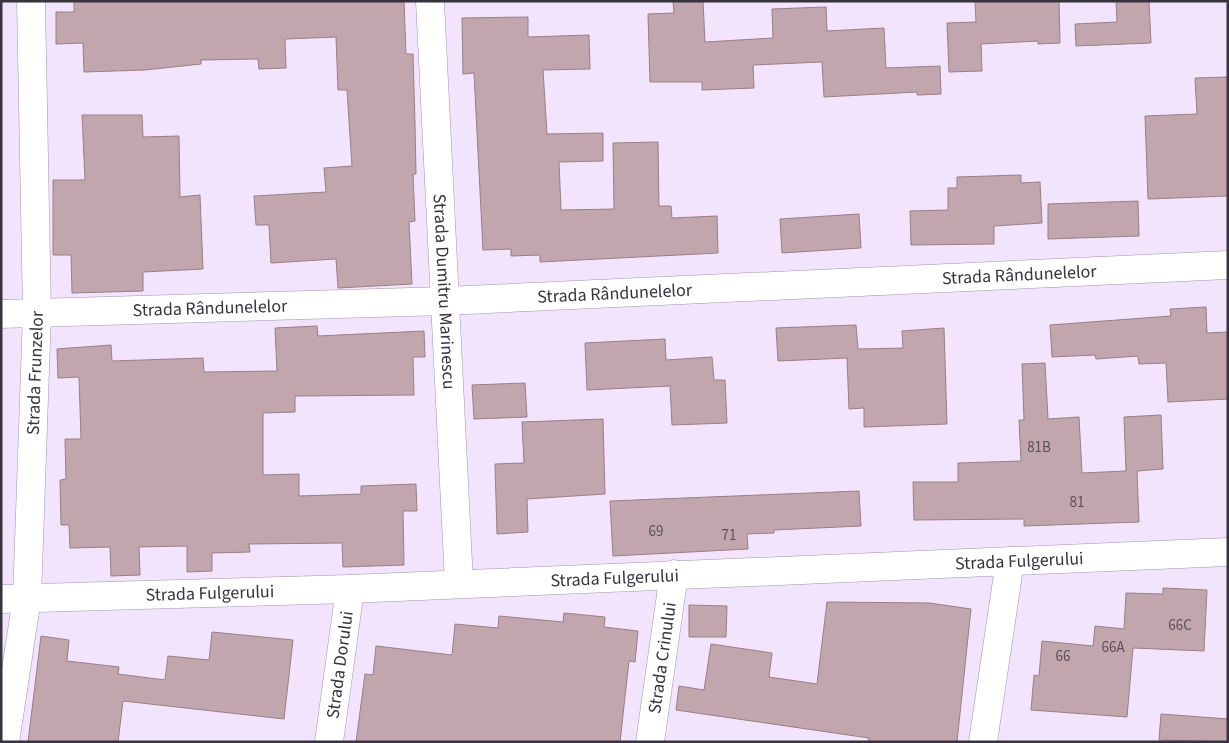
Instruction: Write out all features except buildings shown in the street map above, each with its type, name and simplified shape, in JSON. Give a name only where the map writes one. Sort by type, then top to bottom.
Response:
[{"type":"street","name":"Strada Frunzelor","points":[[5,742],[14,599],[37,313],[31,1]]},
{"type":"street","name":"Strada Dumitru Marinescu","points":[[430,1],[459,583]]},
{"type":"street","name":"Strada Rândunelelor","points":[[1,314],[445,301],[1228,264]]},
{"type":"street","name":"Strada Fulgerului","points":[[14,599],[350,589],[1228,552]]},
{"type":"street","points":[[983,742],[1010,561]]},
{"type":"street","name":"Strada Crinului","points":[[650,742],[674,574]]},
{"type":"street","name":"Strada Dorului","points":[[329,742],[350,589]]}]
